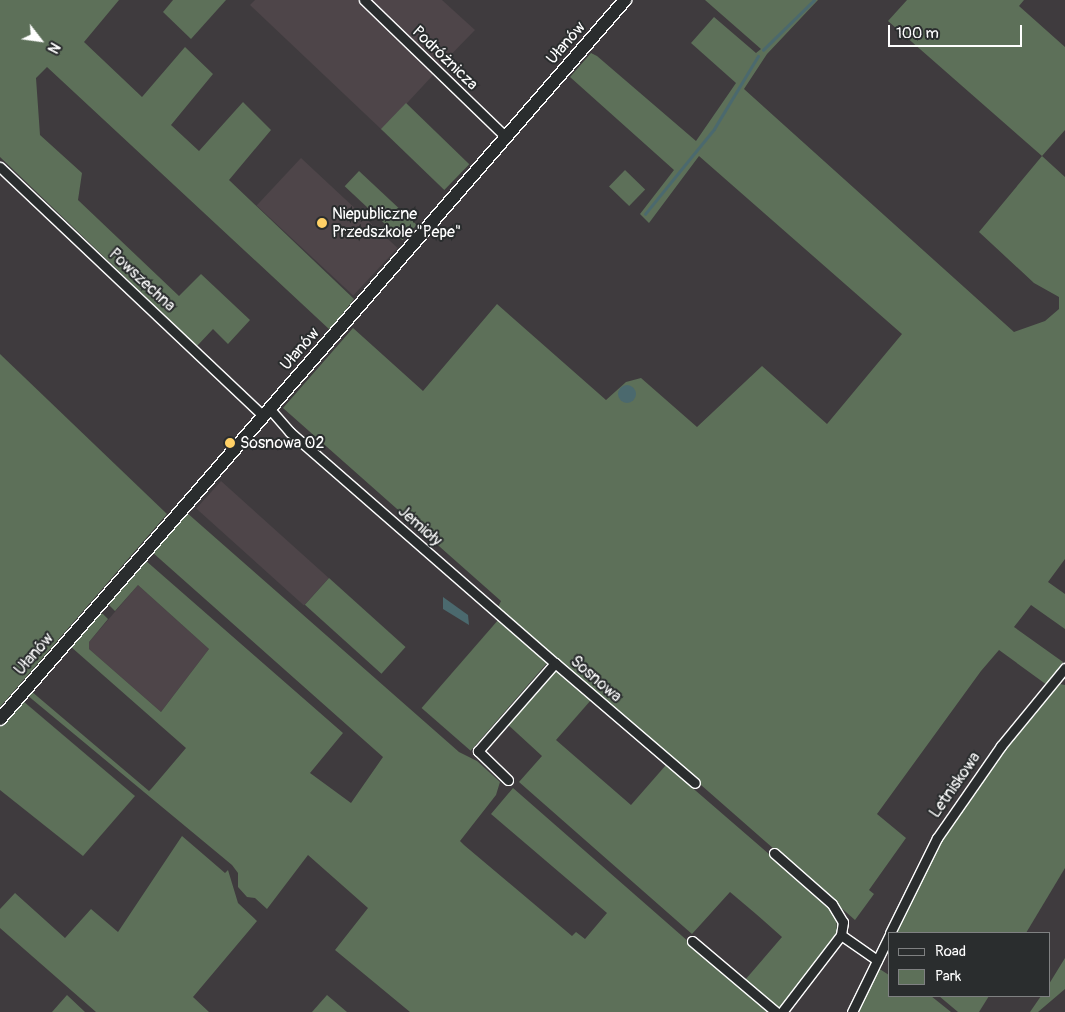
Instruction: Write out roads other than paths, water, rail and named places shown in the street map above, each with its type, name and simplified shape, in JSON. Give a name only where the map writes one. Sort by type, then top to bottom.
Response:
[{"type":"street","name":"Podróżnicza","points":[[364,0],[506,137]]},
{"type":"street","name":"Ułanów","points":[[0,719],[625,0]]},
{"type":"street","name":"Powszechna","points":[[0,167],[266,412]]},
{"type":"street","name":"Jemioły","points":[[266,412],[555,663]]},
{"type":"street","name":"Sosnowa","points":[[508,780],[478,751],[555,663],[695,783]]},
{"type":"street","name":"Letniskowa","points":[[890,932],[936,838],[1001,746],[1065,668]]},
{"type":"street","points":[[774,853],[840,913],[841,935],[782,1012]]},
{"type":"street","points":[[841,935],[877,960]]},
{"type":"street","name":"Letniskowa","points":[[852,1012],[888,936]]},
{"type":"street","points":[[692,940],[776,1012]]},
{"type":"water","points":[[627,385],[633,388],[636,394],[633,400],[627,403],[621,400],[618,394],[621,388]]},
{"type":"water","points":[[443,597],[468,615],[469,625],[443,609]]},
{"type":"waterway","points":[[763,50],[814,0]]},
{"type":"waterway","points":[[645,214],[714,129],[758,56]]},
{"type":"place","name":"Niepubliczne Przedszkole \"Pepe\"","points":[[322,223]]},
{"type":"place","name":"Sosnowa 02","points":[[230,443]]}]
